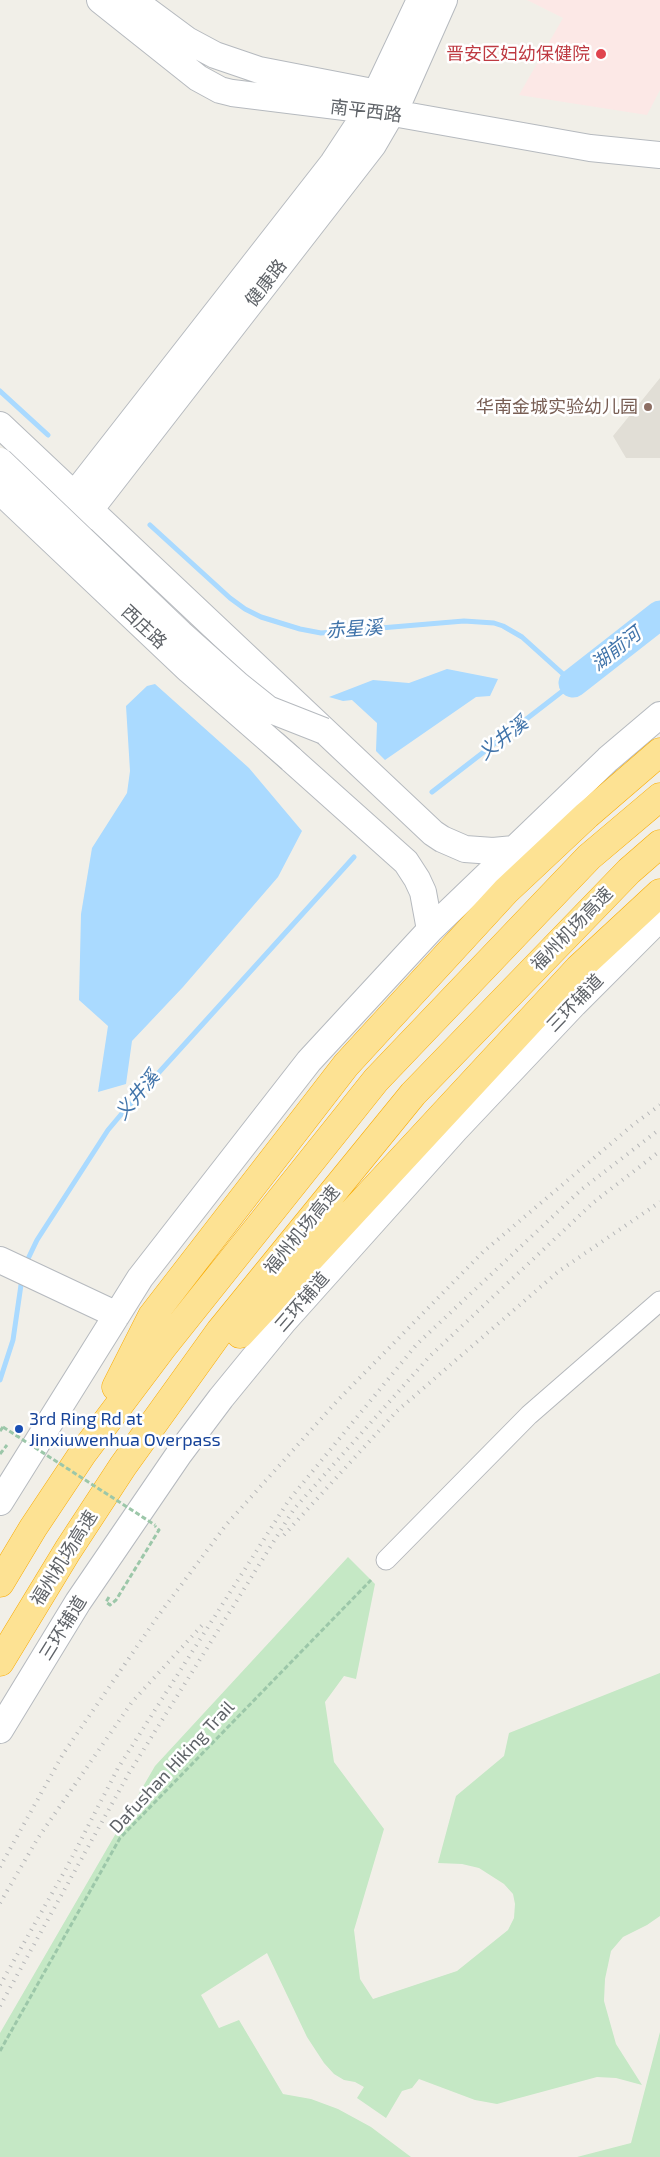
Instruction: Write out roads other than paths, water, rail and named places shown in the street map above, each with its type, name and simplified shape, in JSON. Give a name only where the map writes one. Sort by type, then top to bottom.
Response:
[{"type":"highway","points":[[83,1453],[152,1316],[346,1065],[506,891],[587,815],[660,752]]},
{"type":"highway","name":"福州机场高速","points":[[0,1583],[33,1528],[83,1453],[162,1348],[376,1080],[589,857],[660,797]]},
{"type":"highway","name":"福州机场高速","points":[[0,1662],[68,1550],[123,1466],[220,1331],[413,1094],[629,871],[660,844]]},
{"type":"highway","points":[[123,1466],[267,1304],[564,983],[660,893]]},
{"type":"main road","name":"南平西路","points":[[100,0],[198,78],[220,90],[242,95],[429,104],[612,134],[660,137]]},
{"type":"main road","name":"南平西路","points":[[133,0],[187,40],[215,55],[259,70],[384,103],[590,148],[660,155]]},
{"type":"main road","name":"健康路","points":[[384,103],[420,0]]},
{"type":"main road","name":"健康路","points":[[52,542],[333,163],[384,103],[444,0]]},
{"type":"main road","points":[[0,425],[420,821],[442,839],[465,849],[487,851],[514,849]]},
{"type":"main road","points":[[0,461],[181,634],[238,685],[268,709],[324,731]]},
{"type":"main road","name":"西庄路","points":[[0,491],[189,670],[291,759]]},
{"type":"main road","points":[[0,494],[406,862],[418,879],[430,930]]},
{"type":"main road","points":[[0,1502],[140,1278],[287,1088],[335,1031],[430,930],[608,759],[660,715]]},
{"type":"main road","name":"三环辅道","points":[[0,1730],[78,1602],[179,1454],[226,1391],[359,1236],[455,1130],[574,1004],[660,918]]},
{"type":"main road","points":[[2,1261],[117,1315]]},
{"type":"street","points":[[386,1560],[529,1415],[660,1301]]},
{"type":"water","points":[[447,669],[498,679],[490,696],[476,697],[385,760],[376,751],[377,723],[352,700],[343,701],[329,697],[373,680],[409,683]]},
{"type":"water","points":[[155,684],[249,768],[302,831],[278,877],[183,987],[132,1041],[126,1084],[98,1092],[108,1026],[79,1000],[81,914],[92,848],[127,793],[130,771],[126,706],[147,686]]},
{"type":"waterway","name":"赤星溪","points":[[0,391],[48,435]]},
{"type":"waterway","name":"赤星溪","points":[[150,525],[230,598],[245,609],[261,617],[300,629],[321,633],[464,621],[494,623],[522,637],[573,683],[432,792]]},
{"type":"waterway","name":"湖前河","points":[[573,683],[660,615]]},
{"type":"waterway","name":"义井溪","points":[[26,1263],[37,1240],[108,1130],[354,857]]},
{"type":"waterway","name":"义井溪","points":[[0,1380],[13,1340],[22,1278]]},
{"type":"railway","points":[[0,1867],[63,1754],[158,1616],[226,1525],[338,1400],[483,1252],[634,1124],[660,1105]]},
{"type":"railway","points":[[0,1985],[67,1867],[118,1768],[289,1500],[417,1344],[582,1189],[660,1129]]},
{"type":"railway","points":[[0,2006],[129,1773],[294,1509],[430,1356],[594,1202],[660,1151]]},
{"type":"railway","points":[[284,1535],[397,1411],[559,1271],[660,1202]]},
{"type":"railway","points":[[0,1903],[38,1838],[132,1702],[205,1622]]},
{"type":"place","name":"晋安区妇幼保健院","points":[[601,54]]},
{"type":"place","name":"华南金城实验幼儿园","points":[[648,407]]},
{"type":"place","name":"3rd Ring Rd at Jinxiuwenhua Overpass","points":[[19,1429]]}]
